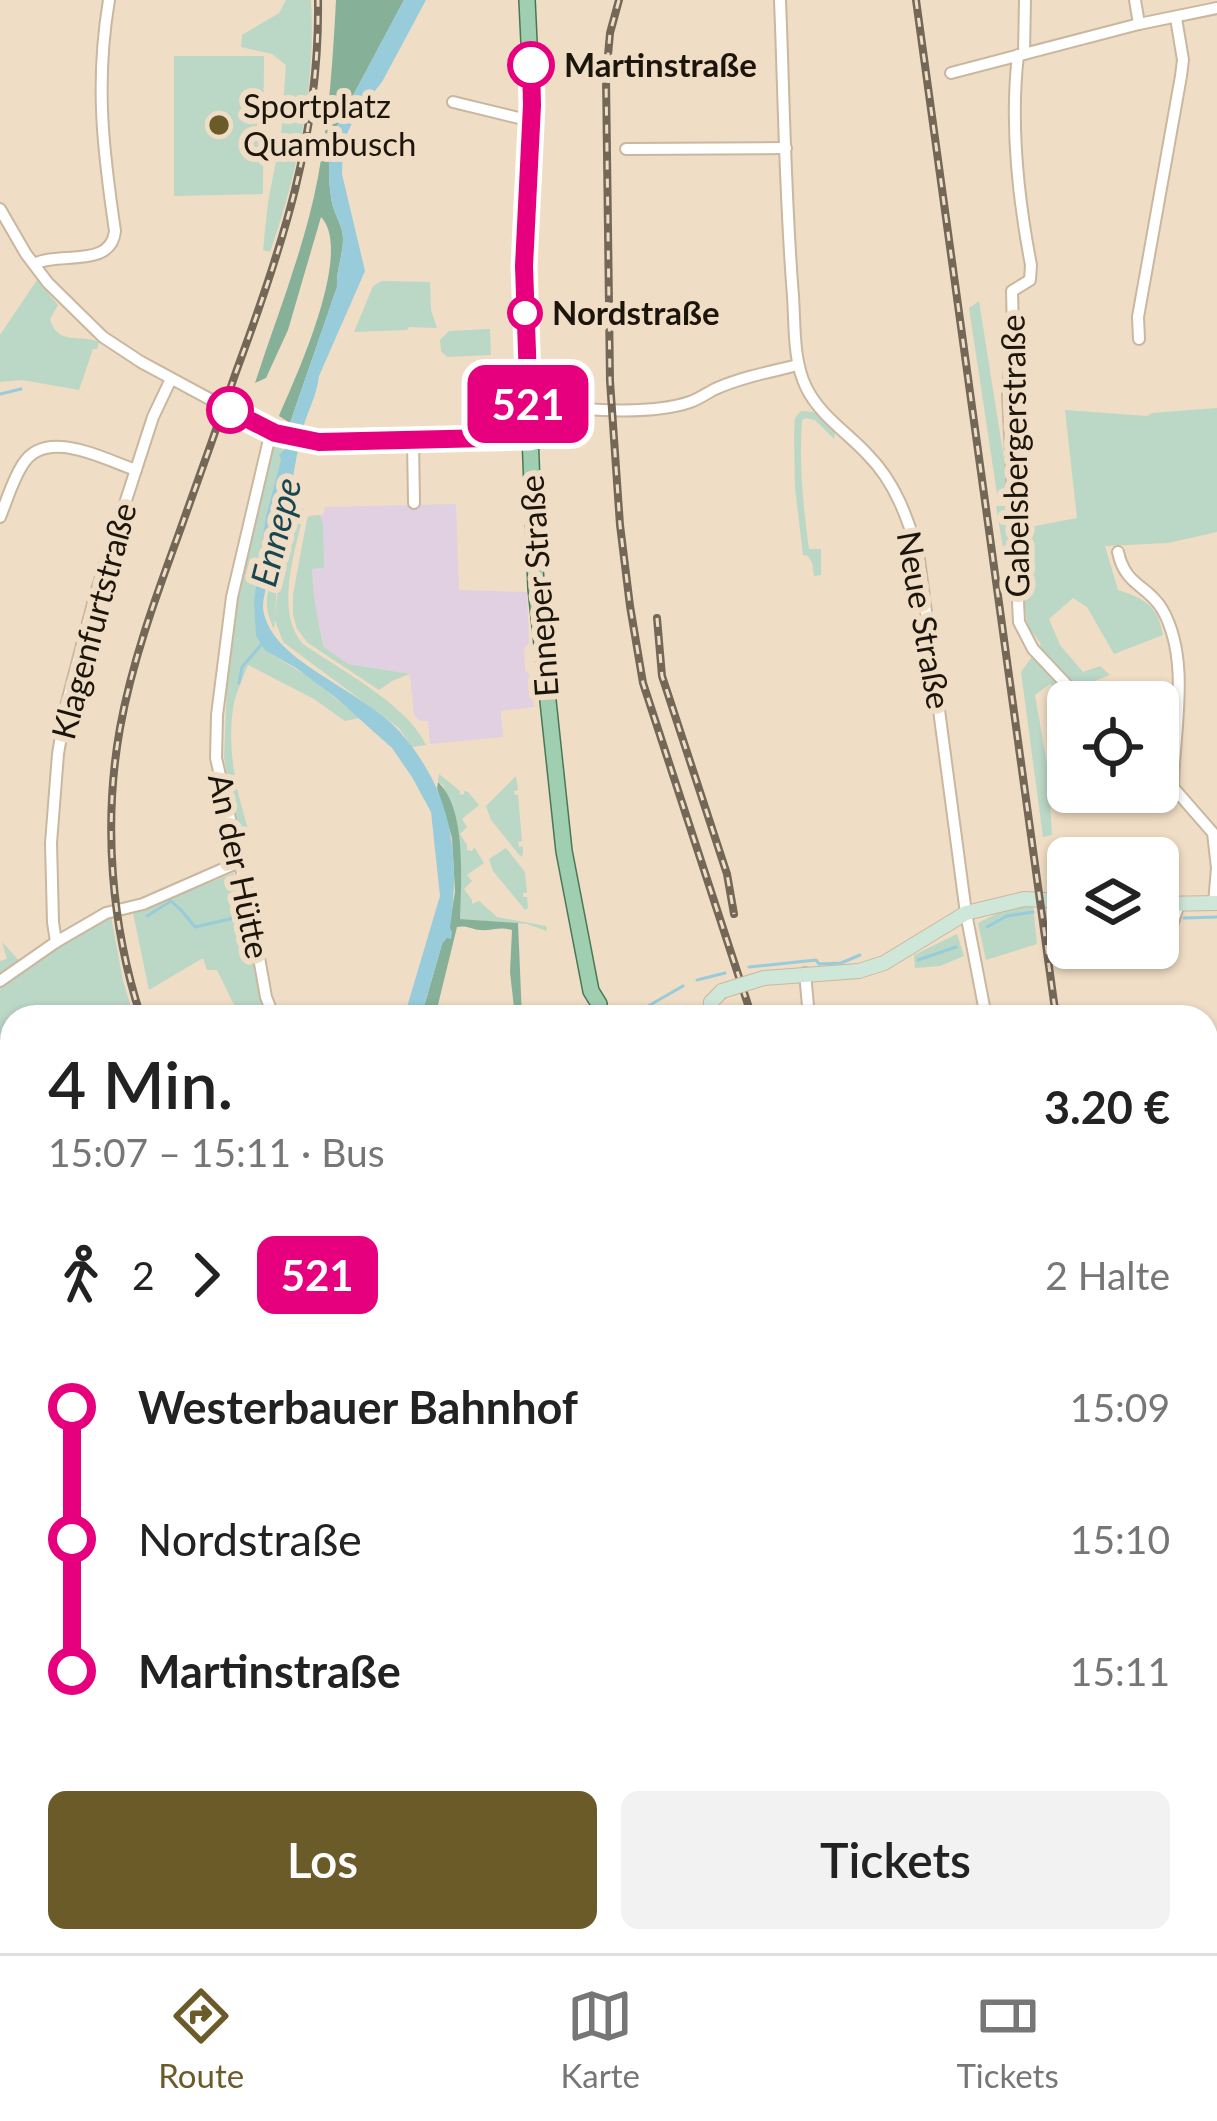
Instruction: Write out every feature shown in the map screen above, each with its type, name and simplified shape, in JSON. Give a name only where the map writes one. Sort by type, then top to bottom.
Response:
[{"type":"main road","name":"Enneper Straße","points":[[527,0],[532,85],[524,266],[536,587],[565,857],[591,991]]},
{"type":"main road","points":[[590,1005],[591,991]]},
{"type":"main road","points":[[591,991],[599,1005]]},
{"type":"street","points":[[34,264],[50,257],[94,254],[114,244],[100,106],[109,0]]},
{"type":"street","name":"Neue Straße","points":[[780,0],[798,365],[825,415],[871,457],[890,482],[910,526],[919,558],[966,914],[984,1005]]},
{"type":"street","name":"Gabelsbergerstraße","points":[[1025,0],[1016,114],[1031,266],[1030,280],[1012,291],[1008,394],[1018,613],[1033,649],[1063,681]]},
{"type":"street","points":[[1135,0],[1139,24]]},
{"type":"street","points":[[951,73],[1217,8]]},
{"type":"street","points":[[1139,338],[1138,317],[1183,60],[1177,17]]},
{"type":"street","points":[[453,102],[531,121]]},
{"type":"street","points":[[626,149],[786,148]]},
{"type":"street","points":[[0,209],[34,264],[103,337],[171,379],[275,432],[312,441],[530,437]]},
{"type":"street","points":[[528,405],[604,410],[670,406],[692,402],[751,376],[798,365]]},
{"type":"street","name":"Klagenfurtstraße","points":[[56,942],[51,843],[66,706],[136,470],[171,379]]},
{"type":"street","name":"An der Hütte","points":[[269,1005],[218,771],[217,716],[232,597],[275,432]]},
{"type":"street","points":[[413,440],[414,502]]},
{"type":"street","points":[[0,517],[23,464],[37,448],[58,445],[136,470]]},
{"type":"street","points":[[1118,552],[1120,566],[1135,585],[1160,604],[1170,628],[1176,681]]},
{"type":"street","points":[[1179,792],[1213,833],[1217,868],[1215,903],[1179,904]]},
{"type":"street","points":[[0,981],[106,914],[143,904],[239,862]]},
{"type":"street","points":[[711,1005],[722,991],[764,978],[859,970],[884,963],[966,914],[1024,899],[1047,900]]},
{"type":"street","points":[[805,973],[808,1005]]},
{"type":"shaded area","points":[[456,504],[459,590],[527,592],[525,670],[531,676],[534,707],[501,711],[503,737],[430,744],[428,721],[414,715],[410,674],[348,664],[325,648],[313,602],[312,569],[323,568],[320,515],[325,507]]},
{"type":"green space","points":[[286,0],[311,0],[311,64],[297,160],[270,252],[263,250],[281,136],[286,65],[272,54],[241,47],[242,35],[279,13]]},
{"type":"green space","points":[[336,0],[404,0],[332,135],[330,186],[343,239],[337,287],[290,423],[279,416],[327,285],[329,234],[321,217],[288,330],[266,378],[255,383],[298,255],[318,177]]},
{"type":"green space","name":"Sportplatz Quambusch","points":[[174,56],[264,56],[263,194],[174,196]]},
{"type":"green space","points":[[37,280],[58,305],[50,319],[58,333],[99,342],[79,390],[22,380],[0,382],[0,335]]},
{"type":"green space","points":[[382,281],[430,282],[437,328],[354,332],[373,286]]},
{"type":"green space","points":[[979,301],[1009,491],[997,494],[969,308]]},
{"type":"green space","points":[[490,329],[491,355],[447,357],[441,351],[440,340],[449,331]]},
{"type":"green space","points":[[1217,408],[1217,532],[1168,543],[1105,546],[1118,590],[1149,605],[1163,635],[1114,654],[1087,607],[1073,598],[1049,619],[1060,645],[1083,672],[1100,666],[1110,675],[1095,681],[1047,681],[1035,695],[1052,835],[1043,837],[1021,672],[1041,644],[1027,625],[1021,569],[1005,560],[996,506],[1011,506],[1015,530],[1077,518],[1065,410],[1152,413]]},
{"type":"green space","points":[[801,411],[814,412],[835,433],[834,439],[815,420],[802,420],[809,549],[821,549],[821,575],[814,576],[812,563],[803,555],[795,488],[795,418]]},
{"type":"green space","points":[[274,445],[284,450],[266,516],[254,601],[266,651],[312,679],[359,718],[345,721],[248,665],[235,698],[231,735],[249,831],[238,834],[224,758],[227,685],[241,578]]},
{"type":"green space","points":[[291,507],[304,509],[288,597],[294,630],[303,644],[389,702],[426,745],[412,747],[399,728],[283,642],[275,620],[274,629],[267,596],[278,563],[275,617]]},
{"type":"green space","points":[[320,515],[324,568],[312,569],[324,647],[348,664],[410,674],[379,690],[308,643],[297,629],[293,595],[307,519]]},
{"type":"green space","points":[[439,774],[460,795],[468,792],[479,805],[462,819],[467,827],[460,834],[467,850],[474,847],[484,863],[467,875],[472,881],[464,889],[472,904],[479,901],[497,917],[546,926],[547,931],[527,924],[460,919],[458,826],[438,782]]},
{"type":"green space","points":[[516,776],[521,857],[491,820],[486,806]]},
{"type":"green space","points":[[438,782],[454,809],[458,827],[460,919],[518,923],[521,1005],[514,1005],[512,930],[464,926],[457,927],[438,1005],[424,1005],[449,928],[455,892],[452,838]]},
{"type":"green space","points":[[506,848],[525,872],[525,910],[493,871],[489,859]]},
{"type":"green space","points":[[234,873],[262,1005],[234,1005],[217,970],[207,970],[203,958],[149,990],[133,913]]},
{"type":"green space","points":[[1033,905],[1037,944],[986,960],[978,923],[1012,906]]},
{"type":"green space","points":[[111,916],[130,1005],[0,1005],[0,961],[7,959],[2,942],[27,969]]},
{"type":"green space","points":[[957,934],[964,956],[940,966],[915,968],[914,955]]},
{"type":"water","name":"Ennepe","points":[[404,0],[426,0],[343,142],[342,174],[365,271],[319,376],[303,428],[279,553],[263,606],[268,625],[289,651],[400,732],[441,800],[452,848],[452,932],[451,939],[442,944],[424,1005],[408,1005],[440,896],[431,812],[392,748],[336,698],[266,651],[256,636],[254,601],[279,455],[337,287],[343,239],[330,186],[332,135]]},
{"type":"waterway","points":[[0,394],[21,389]]},
{"type":"waterway","points":[[239,683],[242,667],[262,644]]},
{"type":"waterway","points":[[147,916],[171,901],[195,927],[243,916]]},
{"type":"waterway","points":[[987,927],[1007,916],[1033,912]]},
{"type":"waterway","points":[[1184,918],[1217,917]]},
{"type":"waterway","points":[[918,960],[956,947]]},
{"type":"waterway","points":[[749,967],[816,960],[819,964],[841,963],[860,955]]},
{"type":"waterway","points":[[697,980],[725,973]]},
{"type":"waterway","points":[[650,1005],[683,986]]},
{"type":"railway","points":[[138,1005],[113,874],[112,800],[120,728],[153,607],[283,235],[305,144],[318,0]]},
{"type":"railway","points":[[619,0],[606,78],[610,381],[630,606],[643,683],[748,1005]]},
{"type":"railway","points":[[916,0],[1054,1005]]},
{"type":"railway","points":[[657,618],[662,676],[727,874],[734,914]]},
{"type":"bus line","name":"521","points":[[230,410],[275,433],[319,442],[530,437],[524,266],[531,65]]},
{"type":"place","name":"Martinstraße","points":[[531,65]]},
{"type":"place","name":"Sportplatz Quambusch","points":[[219,125]]},
{"type":"place","name":"Nordstraße","points":[[525,313]]}]
